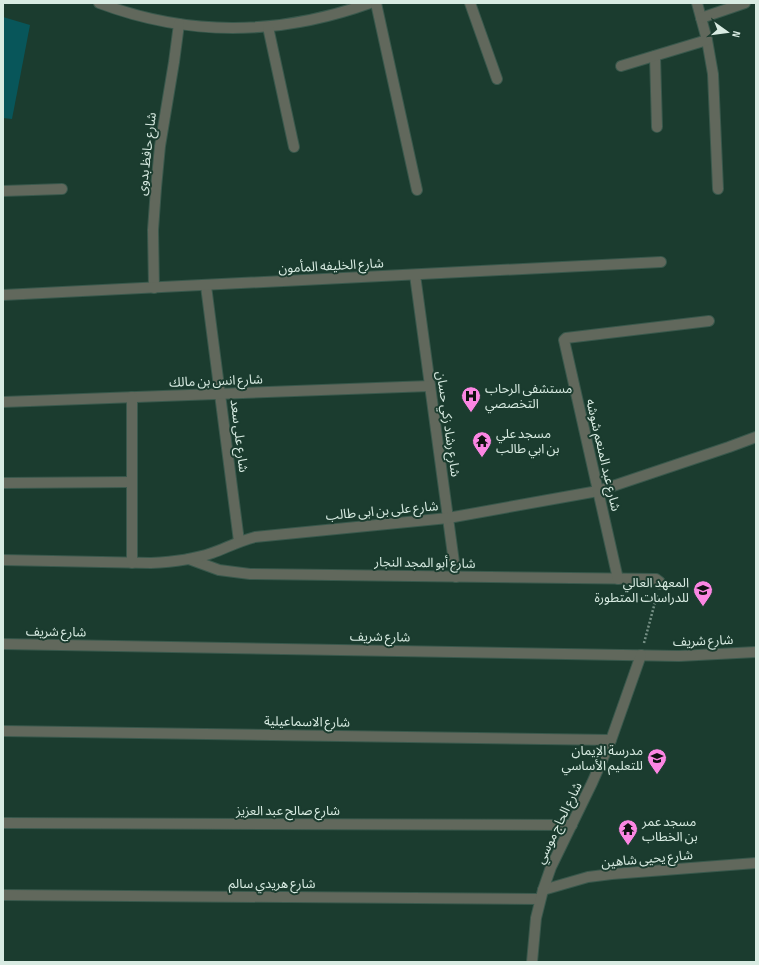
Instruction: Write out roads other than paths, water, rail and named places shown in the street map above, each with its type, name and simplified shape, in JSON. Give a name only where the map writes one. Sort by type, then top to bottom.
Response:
[{"type":"street","points":[[99,3],[134,15],[208,28],[268,27],[296,23],[323,18],[370,3]]},
{"type":"street","points":[[376,3],[417,190]]},
{"type":"street","points":[[470,3],[497,79]]},
{"type":"street","points":[[697,3],[707,40],[714,91],[718,189]]},
{"type":"street","points":[[701,18],[745,3]]},
{"type":"street","name":"شارع حافظ بدوى","points":[[154,288],[153,230],[156,188],[160,146],[179,24]]},
{"type":"street","points":[[268,27],[294,147]]},
{"type":"street","points":[[621,66],[707,40]]},
{"type":"street","points":[[655,56],[657,127]]},
{"type":"street","points":[[3,191],[62,189]]},
{"type":"street","name":"شارع الخليفه المأمون","points":[[3,296],[661,262]]},
{"type":"street","name":"شارع رشاد زكي حسان","points":[[415,275],[456,576]]},
{"type":"street","name":"شارع على سعد","points":[[206,286],[239,541]]},
{"type":"street","name":"شارع عبد المنعم شوشه","points":[[618,579],[564,342],[566,338],[709,321]]},
{"type":"street","name":"شارع انس بن مالك","points":[[3,402],[430,386]]},
{"type":"street","points":[[132,398],[132,563]]},
{"type":"street","name":"شارع على بن ابى طالب","points":[[3,560],[151,563],[189,559],[212,553],[239,541],[263,536],[448,518],[598,491],[756,437]]},
{"type":"street","points":[[3,483],[132,482]]},
{"type":"street","name":"شارع أبو المجد النجار","points":[[189,559],[219,570],[250,574],[656,579],[660,582],[660,584]]},
{"type":"street","name":"شارع شريف","points":[[3,644],[679,656],[756,652]]},
{"type":"street","name":"شارع الحاج موسي","points":[[532,962],[533,936],[541,895],[550,867],[572,825],[611,740],[641,655]]},
{"type":"street","name":"شارع الاسماعيلية","points":[[3,731],[611,740]]},
{"type":"street","name":"شارع صالح عبد العزيز","points":[[3,823],[572,825]]},
{"type":"street","name":"شارع يحيى شاهين","points":[[541,895],[588,877],[756,863]]},
{"type":"street","name":"شارع هريدي سالم","points":[[3,895],[541,895]]},
{"type":"place","name":"مستشفى الرحاب التخصصي","points":[[471,413]]},
{"type":"place","name":"مسجد علي بن ابي طالب","points":[[482,458]]},
{"type":"place","name":"المعهد العالي للدراسات المتطورة","points":[[703,607]]},
{"type":"place","name":"مدرسة الإيمان للتعليم الأساسي","points":[[657,775]]},
{"type":"place","name":"مسجد عمر بن الخطاب","points":[[628,846]]}]
